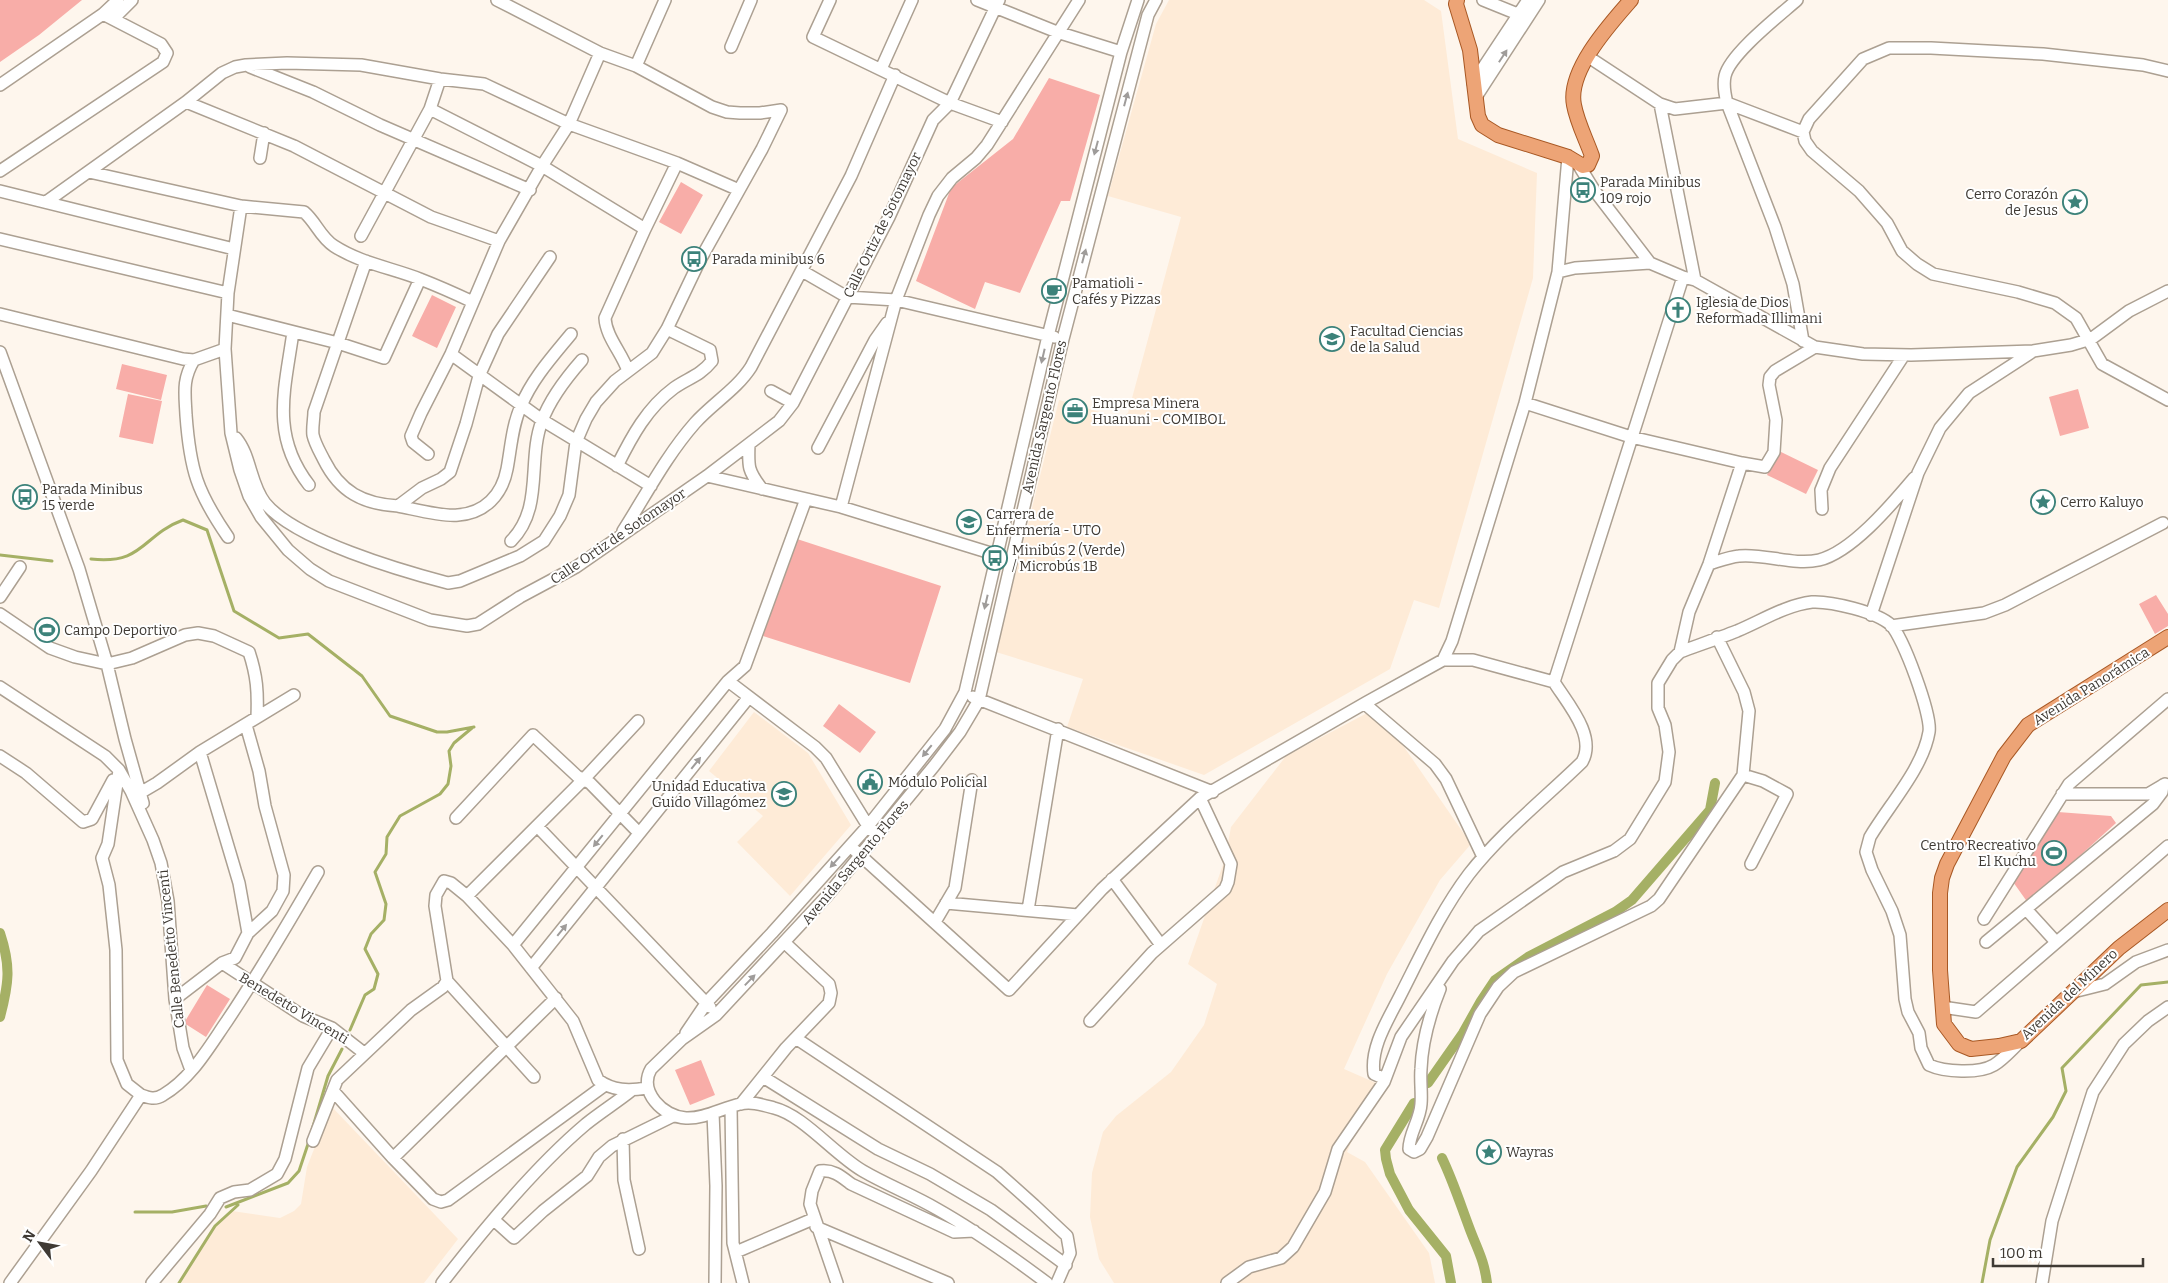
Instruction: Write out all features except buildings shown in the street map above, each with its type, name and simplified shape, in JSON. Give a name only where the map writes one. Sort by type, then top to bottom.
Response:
[{"type":"main road","points":[[1453,2],[1470,50],[1478,116],[1482,125],[1498,135],[1583,166],[1588,165],[1592,156],[1573,103],[1579,74],[1587,56],[1610,24],[1631,0]]},
{"type":"main road","name":"Avenida Panorámica","points":[[1960,1044],[1944,1024],[1942,1007],[1940,932],[1942,878],[1947,864],[2004,756],[2028,725],[2168,637]]},
{"type":"main road","name":"Avenida del Minero","points":[[1960,1044],[1971,1049],[1980,1049],[2021,1040],[2119,948],[2168,910]]},
{"type":"street","points":[[108,17],[118,0]]},
{"type":"street","points":[[0,85],[132,0]]},
{"type":"street","points":[[231,432],[244,450],[253,481],[264,502],[274,513],[317,539],[448,583],[460,581],[520,556],[544,541],[560,516],[569,495],[576,442],[586,419],[596,402],[615,381],[652,352],[667,329],[700,260],[781,110],[760,113],[727,112],[690,97],[636,66],[600,53],[497,0]]},
{"type":"street","points":[[636,66],[664,3],[651,0]]},
{"type":"street","points":[[731,47],[751,0]]},
{"type":"street","points":[[830,0],[813,37],[881,68],[950,103],[1002,122]]},
{"type":"street","points":[[881,68],[912,0]]},
{"type":"street","points":[[977,0],[997,4],[1057,32],[1121,52]]},
{"type":"street","points":[[841,508],[896,300],[938,196],[952,178],[976,158],[1002,122],[1078,0]]},
{"type":"street","name":"Avenida Sargento Flores","points":[[682,1039],[707,1002],[868,826],[945,729],[965,692],[1048,336],[1121,52],[1138,0]]},
{"type":"street","name":"Avenida Sargento Flores","points":[[682,1039],[716,1015],[798,929],[860,857],[955,739],[979,700],[1062,339],[1148,15],[1156,0]]},
{"type":"street","points":[[1483,0],[1523,16]]},
{"type":"street","points":[[1476,97],[1523,16],[1528,0]]},
{"type":"street","points":[[1473,83],[1523,16],[1539,0]]},
{"type":"street","points":[[1797,0],[1740,53],[1725,76],[1727,103],[1776,227],[1793,284],[1803,341]]},
{"type":"street","name":"Calle Ortiz de Sotomayor","points":[[242,206],[228,293],[225,350],[231,432],[240,470],[261,517],[288,550],[310,569],[329,581],[437,622],[467,626],[478,624],[520,597],[576,567],[707,476],[779,421],[793,403],[846,297],[889,217],[934,120],[950,103],[997,4]]},
{"type":"street","points":[[0,171],[163,62],[167,53],[161,44],[108,17]]},
{"type":"street","points":[[2168,71],[2143,65],[2043,54],[1931,48],[1888,48],[1863,59],[1809,120],[1804,132],[1805,141],[1812,150],[1859,192],[1887,223],[1902,250],[1916,264],[1933,274],[2018,292],[2055,303],[2076,318],[2102,364],[2168,400]]},
{"type":"street","points":[[428,454],[413,442],[411,436],[451,354],[499,241],[530,190],[542,166],[569,124],[600,53]]},
{"type":"street","points":[[1587,56],[1660,104],[1675,109],[1727,103],[1804,132]]},
{"type":"street","points":[[46,202],[186,102],[222,73],[235,67],[246,65],[287,63],[361,65],[440,79],[484,84],[569,124],[677,163],[739,190]]},
{"type":"street","points":[[246,65],[305,89],[380,125],[530,190]]},
{"type":"street","points":[[621,535],[670,456],[695,423],[744,378],[851,176],[895,75]]},
{"type":"street","points":[[361,236],[430,109],[440,79]]},
{"type":"street","points":[[186,102],[294,146],[431,217],[499,241]]},
{"type":"street","points":[[1660,104],[1696,280]]},
{"type":"street","points":[[430,109],[542,166],[645,229]]},
{"type":"street","points":[[260,158],[264,134]]},
{"type":"street","points":[[1592,156],[1594,190]]},
{"type":"street","points":[[1573,161],[1650,263],[1683,278],[1696,280],[1815,347],[1863,354],[1904,355],[2033,351],[2071,346],[2088,341],[2129,311],[2168,291]]},
{"type":"street","points":[[1442,660],[1452,641],[1524,403],[1558,272],[1573,161]]},
{"type":"street","points":[[628,371],[623,356],[606,327],[605,318],[677,163]]},
{"type":"street","points":[[89,172],[242,206],[304,212],[310,217],[324,239],[336,248],[366,261],[420,278],[473,302]]},
{"type":"street","points":[[0,191],[234,249]]},
{"type":"street","points":[[0,239],[228,293]]},
{"type":"street","points":[[398,506],[422,488],[441,479],[450,472],[479,376],[498,334],[550,257]]},
{"type":"street","points":[[366,261],[314,412],[313,434],[328,468],[352,495],[381,505],[457,516],[490,504],[502,487],[514,427],[521,406],[537,378],[571,334]]},
{"type":"street","points":[[1558,272],[1575,268],[1650,263]]},
{"type":"street","points":[[802,271],[846,297],[896,300],[1062,339]]},
{"type":"street","points":[[227,315],[338,343],[384,358],[420,278]]},
{"type":"street","points":[[1554,682],[1683,278]]},
{"type":"street","points":[[0,314],[183,360],[194,360],[225,350]]},
{"type":"street","points":[[818,448],[875,340],[891,318]]},
{"type":"street","points":[[617,466],[650,410],[674,389],[699,375],[712,362],[710,350],[667,329]]},
{"type":"street","points":[[292,332],[282,407],[282,424],[292,456],[309,485]]},
{"type":"street","points":[[1524,403],[1632,437],[1742,464],[1765,467],[1774,452],[1776,420],[1769,385],[1770,377],[1775,370],[1815,347]]},
{"type":"street","points":[[1871,615],[1918,473],[1940,428],[1969,393],[2033,351]]},
{"type":"street","points":[[0,352],[79,569],[81,583],[107,664],[125,740],[143,803],[138,806]]},
{"type":"street","points":[[451,354],[542,420],[651,486]]},
{"type":"street","points":[[1822,509],[1821,490],[1830,468],[1904,355]]},
{"type":"street","points":[[194,360],[186,373],[184,385],[189,454],[197,484],[209,509],[228,537]]},
{"type":"street","points":[[511,541],[525,524],[530,507],[542,420],[572,372],[582,360]]},
{"type":"street","points":[[771,391],[793,403]]},
{"type":"street","points":[[749,444],[748,468],[762,489]]},
{"type":"street","points":[[1680,652],[1689,612],[1709,564],[1742,464]]},
{"type":"street","points":[[1709,564],[1740,556],[1783,561],[1818,560],[1837,553],[1891,505],[1918,473]]},
{"type":"street","points":[[707,476],[841,508],[997,555]]},
{"type":"street","points":[[513,946],[728,681],[745,666],[753,649],[806,499]]},
{"type":"street","points":[[1005,522],[1018,525]]},
{"type":"street","points":[[1891,626],[1984,613],[2005,605],[2162,523]]},
{"type":"street","points":[[0,597],[20,567]]},
{"type":"street","points":[[1227,1283],[1249,1267],[1281,1258],[1293,1247],[1325,1192],[1338,1149],[1385,1079],[1401,1037],[1446,971],[1479,931],[1563,872],[1614,852],[1630,839],[1665,782],[1669,752],[1665,725],[1658,708],[1658,683],[1672,660],[1680,652],[1786,609],[1811,602],[1830,602],[1871,615],[1891,626],[1917,680],[1926,707],[1930,730],[1923,752],[1870,837],[1866,852],[1872,870],[1892,911],[1900,935],[1905,999],[1908,1012],[1919,1033],[1921,1048],[1928,1065],[1941,1071],[1978,1070],[1994,1065],[2021,1040]]},
{"type":"street","points":[[0,614],[50,648],[75,658],[107,664],[132,658],[185,636],[198,633],[214,636],[249,652],[256,673],[258,688],[257,717]]},
{"type":"street","points":[[1446,971],[1431,1014],[1425,1042],[1421,1067],[1421,1105],[1417,1125],[1409,1142],[1409,1149],[1414,1152],[1420,1150],[1427,1138],[1480,1014],[1498,987],[1514,972],[1651,906],[1659,899],[1743,775],[1748,711],[1744,692],[1717,637]]},
{"type":"street","points":[[850,846],[1009,990],[1112,879],[1200,798],[1442,660],[1473,660],[1554,682],[1581,725],[1585,736],[1586,755],[1582,762],[1548,795],[1522,816],[1483,857],[1448,906],[1380,1037],[1372,1063],[1374,1074],[1385,1079]]},
{"type":"street","points":[[728,681],[820,753],[868,826],[878,835]]},
{"type":"street","name":"Calle Benedetto Vincenti","points":[[0,687],[105,756],[119,770],[138,806],[161,863],[168,901],[175,999],[183,1048],[191,1070]]},
{"type":"street","points":[[965,692],[979,700],[1058,729],[1213,792]]},
{"type":"street","points":[[140,793],[200,752],[294,695]]},
{"type":"street","points":[[531,968],[749,697]]},
{"type":"street","points":[[1984,920],[2062,794],[2078,774],[2168,699]]},
{"type":"street","points":[[1365,704],[1435,764],[1446,779],[1483,857]]},
{"type":"street","points":[[467,896],[584,779],[638,721]]},
{"type":"street","points":[[175,999],[222,963],[235,958],[248,933],[272,911],[283,892],[284,875],[265,806],[259,770],[246,725]]},
{"type":"street","points":[[1028,910],[1058,729]]},
{"type":"street","points":[[456,818],[533,735],[576,776],[590,783],[639,833]]},
{"type":"street","points":[[200,752],[239,884],[248,933]]},
{"type":"street","points":[[0,756],[26,773],[83,822],[92,819],[119,770]]},
{"type":"street","points":[[119,770],[108,844],[102,858],[108,885],[116,950],[117,1060],[127,1084],[141,1095],[153,1099],[163,1095],[191,1070],[205,1053],[252,983],[318,872]]},
{"type":"street","points":[[1743,775],[1763,781],[1787,794],[1751,864]]},
{"type":"street","points":[[935,922],[955,888],[972,780]]},
{"type":"street","points":[[2062,794],[2148,794],[2166,784]]},
{"type":"street","points":[[1986,942],[2153,804],[2166,784]]},
{"type":"street","points":[[1090,1021],[1161,945],[1225,889],[1231,864],[1200,798]]},
{"type":"street","points":[[537,826],[707,1002],[716,1015]]},
{"type":"street","points":[[1942,1007],[1976,1012],[2168,846]]},
{"type":"street","points":[[1112,879],[1161,945]]},
{"type":"street","points":[[534,1077],[447,981],[435,906],[436,895],[444,881],[451,883],[467,896],[513,946],[574,1021],[598,1080],[605,1085],[619,1090],[647,1088]]},
{"type":"street","points":[[946,903],[1078,915]]},
{"type":"street","points":[[2026,909],[2056,942]]},
{"type":"street","points":[[786,917],[798,929]]},
{"type":"street","points":[[743,1283],[732,1229],[736,1105],[763,1077],[786,1048],[797,1039],[829,1004],[829,984],[785,943]]},
{"type":"street","points":[[2073,992],[2105,984],[2136,962],[2168,950]]},
{"type":"street","name":"Benedetto Vincenti","points":[[222,963],[303,1016],[332,1028],[364,1053]]},
{"type":"street","points":[[313,1141],[334,1092],[337,1080],[411,1010],[443,987],[447,981]]},
{"type":"street","points":[[393,1158],[556,998]]},
{"type":"street","points":[[2042,1283],[2052,1221],[2093,1092],[2124,1044],[2148,1021],[2168,1007]]},
{"type":"street","points":[[152,1283],[210,1214],[220,1198],[234,1192],[250,1190],[276,1174],[285,1159],[308,1068],[332,1028]]},
{"type":"street","points":[[672,1116],[650,1096],[647,1088],[648,1075],[651,1069],[682,1039]]},
{"type":"street","points":[[797,1039],[997,1172],[1067,1236],[1070,1253],[1057,1283]]},
{"type":"street","points":[[763,1077],[878,1149],[930,1174],[991,1210],[1066,1265]]},
{"type":"street","points":[[334,1092],[393,1158],[434,1199],[445,1202],[605,1085]]},
{"type":"street","points":[[442,1283],[494,1220],[570,1139],[586,1124],[632,1090]]},
{"type":"street","points":[[10,1283],[91,1171],[141,1095]]},
{"type":"street","points":[[494,1220],[514,1238],[543,1211],[587,1176],[599,1157],[623,1139],[672,1116],[693,1118],[736,1105],[754,1103],[777,1108],[805,1125],[863,1171],[936,1208],[993,1242],[1047,1283]]},
{"type":"street","points":[[713,1112],[716,1186],[715,1283]]},
{"type":"street","points":[[623,1139],[624,1180],[639,1248]]},
{"type":"street","points":[[837,1283],[810,1204],[812,1191],[820,1171],[827,1170],[838,1174],[851,1184],[954,1232],[974,1231]]},
{"type":"street","points":[[736,1252],[815,1223],[948,1283]]},
{"type":"shaded area","points":[[0,0],[82,0],[39,35],[0,62]]},
{"type":"shaded area","name":"Facultad Ciencias de la Salud","points":[[1169,0],[1424,0],[1441,11],[1458,139],[1537,173],[1533,278],[1439,608],[1414,600],[1390,669],[1204,775],[1067,727],[1083,679],[996,652],[1059,400],[1120,418],[1128,413],[1181,217],[1108,196],[1156,24]]},
{"type":"shaded area","points":[[1049,78],[1100,95],[1070,201],[1061,201],[1020,293],[985,282],[975,309],[916,281],[951,188],[1013,139]]},
{"type":"shaded area","points":[[681,182],[703,195],[681,234],[659,222]]},
{"type":"shaded area","points":[[432,295],[456,307],[437,348],[412,336]]},
{"type":"shaded area","points":[[122,364],[167,375],[161,400],[116,389]]},
{"type":"shaded area","points":[[2078,389],[2089,428],[2060,436],[2049,397]]},
{"type":"shaded area","points":[[128,394],[162,401],[153,444],[119,437]]},
{"type":"shaded area","points":[[1779,451],[1818,470],[1806,494],[1767,475]]},
{"type":"shaded area","points":[[794,538],[941,586],[910,683],[763,636]]},
{"type":"shaded area","points":[[2156,595],[2168,614],[2168,626],[2155,634],[2139,604]]},
{"type":"shaded area","points":[[839,704],[876,732],[860,753],[823,726]]},
{"type":"shaded area","points":[[1371,711],[1402,744],[1471,844],[1440,880],[1387,974],[1344,1069],[1376,1083],[1347,1152],[1365,1162],[1429,1253],[1435,1283],[1114,1283],[1099,1259],[1090,1217],[1092,1173],[1103,1132],[1116,1116],[1171,1072],[1204,1025],[1217,984],[1188,964],[1225,859],[1231,827],[1286,756]]},
{"type":"shaded area","name":"Unidad Educativa Guido Villagómez","points":[[754,712],[808,753],[851,825],[790,896],[737,842],[763,816],[709,771]]},
{"type":"shaded area","name":"Centro Recreativo El Kuchu","points":[[2058,812],[2111,816],[2116,823],[2028,903],[2011,879],[2040,827]]},
{"type":"shaded area","points":[[207,985],[230,999],[206,1037],[184,1023]]},
{"type":"shaded area","points":[[701,1060],[715,1095],[690,1105],[675,1070]]},
{"type":"shaded area","points":[[331,1106],[458,1239],[424,1283],[179,1283],[215,1226],[232,1211],[280,1218],[294,1211],[301,1204],[307,1167]]},
{"type":"waterway","points":[[91,559],[108,560],[122,558],[142,547],[169,526],[183,520],[207,530],[234,611],[279,638],[308,634],[362,676],[390,716],[437,732],[474,727]]},
{"type":"waterway","points":[[0,555],[52,561]]},
{"type":"waterway","points":[[350,1030],[365,995],[374,989],[378,974],[365,949],[371,934],[384,920],[386,904],[375,872],[386,854],[387,837],[400,816],[440,794],[448,784],[451,766],[449,751],[454,743],[472,728]]},
{"type":"waterway","points":[[1428,1083],[1463,1033],[1495,980],[1528,957],[1615,912],[1632,900],[1710,810],[1715,783]]},
{"type":"waterway","points":[[0,933],[6,955],[8,975],[0,1017]]},
{"type":"waterway","points":[[1982,1283],[1990,1240],[2017,1167],[2053,1117],[2066,1091],[2062,1068],[2141,985],[2168,982]]},
{"type":"waterway","points":[[312,1130],[328,1076],[342,1049]]},
{"type":"waterway","points":[[1414,1103],[1385,1150],[1386,1159],[1390,1174],[1409,1210],[1446,1256],[1451,1283]]},
{"type":"waterway","points":[[226,1207],[288,1183],[299,1171],[309,1141]]},
{"type":"waterway","points":[[1442,1158],[1480,1254],[1487,1283]]},
{"type":"waterway","points":[[179,1283],[215,1226],[238,1205]]},
{"type":"waterway","points":[[135,1212],[172,1212],[206,1206]]},
{"type":"place","name":"Parada Minibus 109 rojo","points":[[1583,190]]},
{"type":"place","name":"Cerro Corazón de Jesus","points":[[2075,202]]},
{"type":"place","name":"Parada minibus 6","points":[[694,259]]},
{"type":"place","name":"Pamatioli - Cafés y Pizzas","points":[[1054,291]]},
{"type":"place","name":"Iglesia de Dios Reformada Illimani","points":[[1678,310]]},
{"type":"place","name":"Facultad Ciencias de la Salud","points":[[1332,339]]},
{"type":"place","name":"Empresa Minera Huanuni - COMIBOL","points":[[1075,411]]},
{"type":"place","name":"Parada Minibus 15 verde","points":[[25,497]]},
{"type":"place","name":"Cerro Kaluyo","points":[[2043,502]]},
{"type":"place","name":"Carrera de Enfermería - UTO","points":[[969,522]]},
{"type":"place","name":"Minibús 2 (Verde) / Microbús 1B","points":[[995,558]]},
{"type":"place","name":"Campo Deportivo","points":[[47,630]]},
{"type":"place","name":"Módulo Policial","points":[[870,782]]},
{"type":"place","name":"Unidad Educativa Guido Villagómez","points":[[784,794]]},
{"type":"place","name":"Centro Recreativo El Kuchu","points":[[2054,853]]},
{"type":"place","name":"Wayras","points":[[1489,1152]]}]
